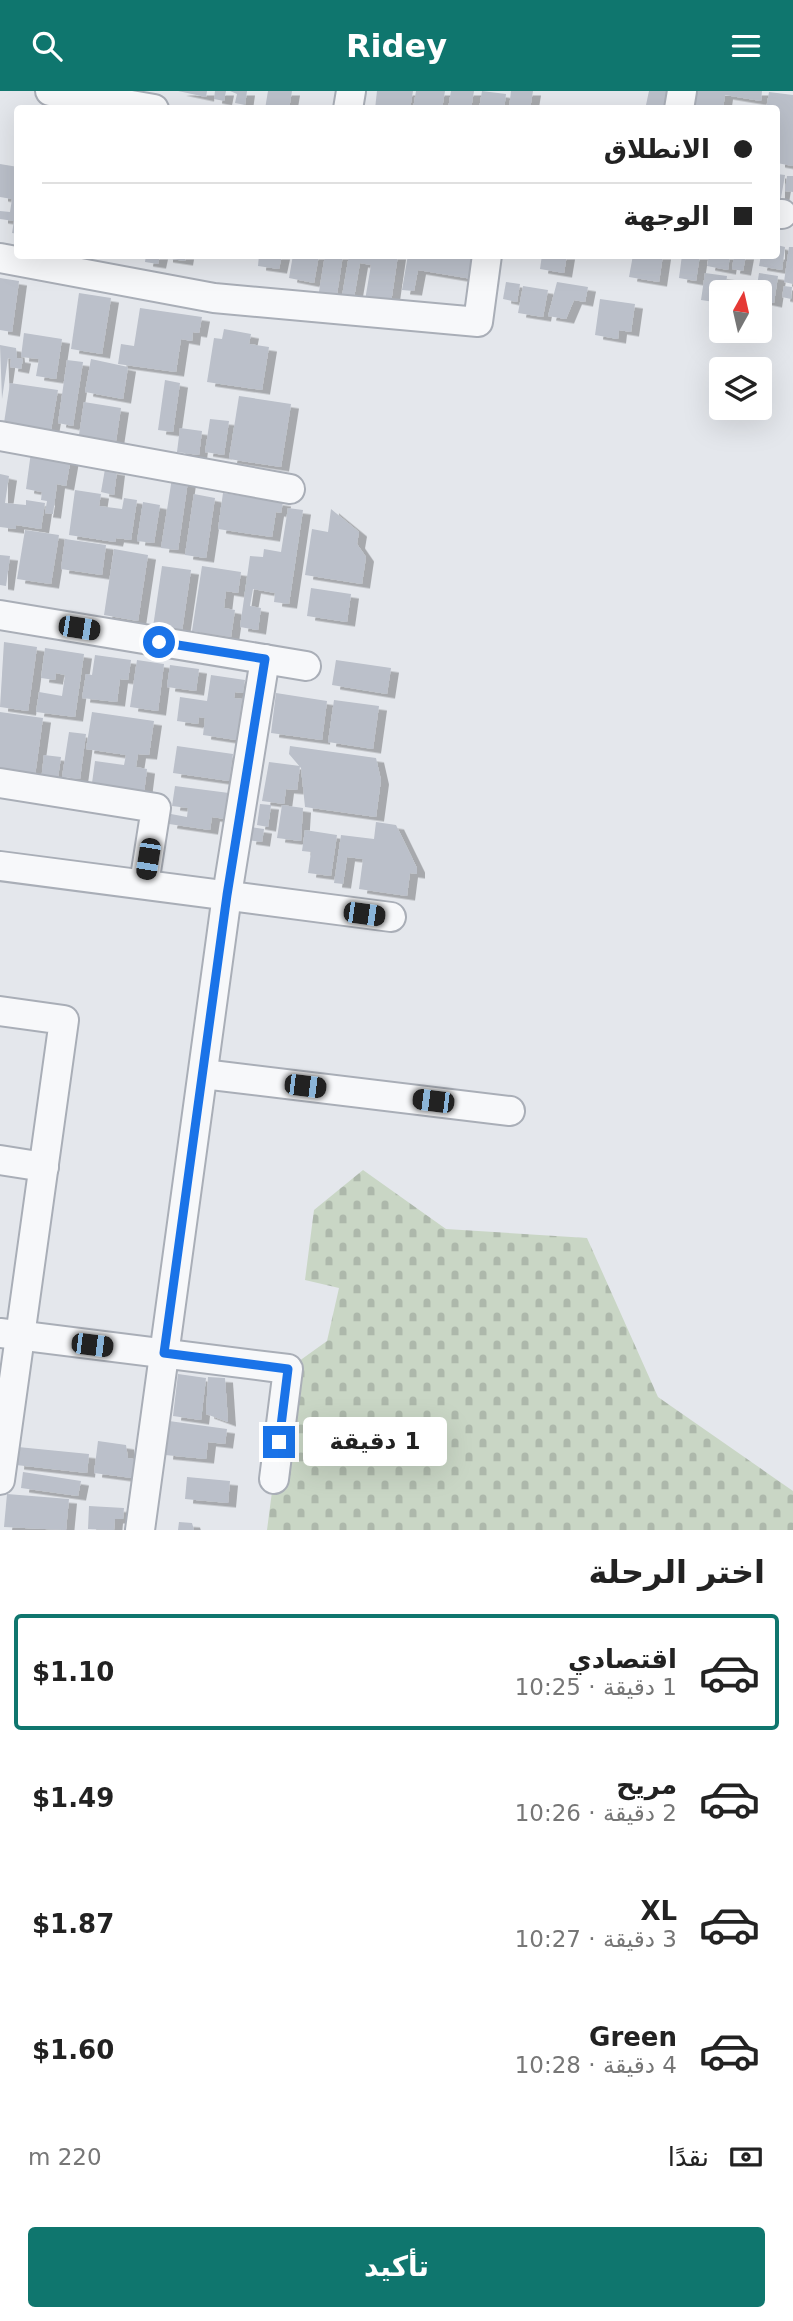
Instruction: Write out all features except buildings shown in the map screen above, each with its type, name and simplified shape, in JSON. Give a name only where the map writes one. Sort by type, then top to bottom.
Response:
[{"type":"street","points":[[51,91],[131,105]]},
{"type":"street","points":[[0,258],[214,298],[478,322],[486,259]]},
{"type":"street","points":[[0,436],[290,489]]},
{"type":"street","points":[[0,615],[306,666]]},
{"type":"street","points":[[140,1530],[227,895],[265,659]]},
{"type":"street","points":[[0,783],[156,808],[144,884]]},
{"type":"street","points":[[0,866],[391,918]]},
{"type":"street","points":[[0,1011],[64,1020],[44,1167],[10,1334],[0,1480]]},
{"type":"street","points":[[203,1074],[510,1111]]},
{"type":"street","points":[[0,1160],[44,1167]]},
{"type":"street","points":[[10,1334],[288,1369],[274,1479]]},
{"type":"green space","points":[[363,1170],[446,1229],[587,1238],[658,1397],[793,1491],[793,1530],[267,1530],[288,1369],[327,1341],[339,1288],[305,1280],[314,1210]]},
{"type":"route","points":[[159,642],[265,659],[227,895],[164,1353],[288,1369],[279,1442]]}]
